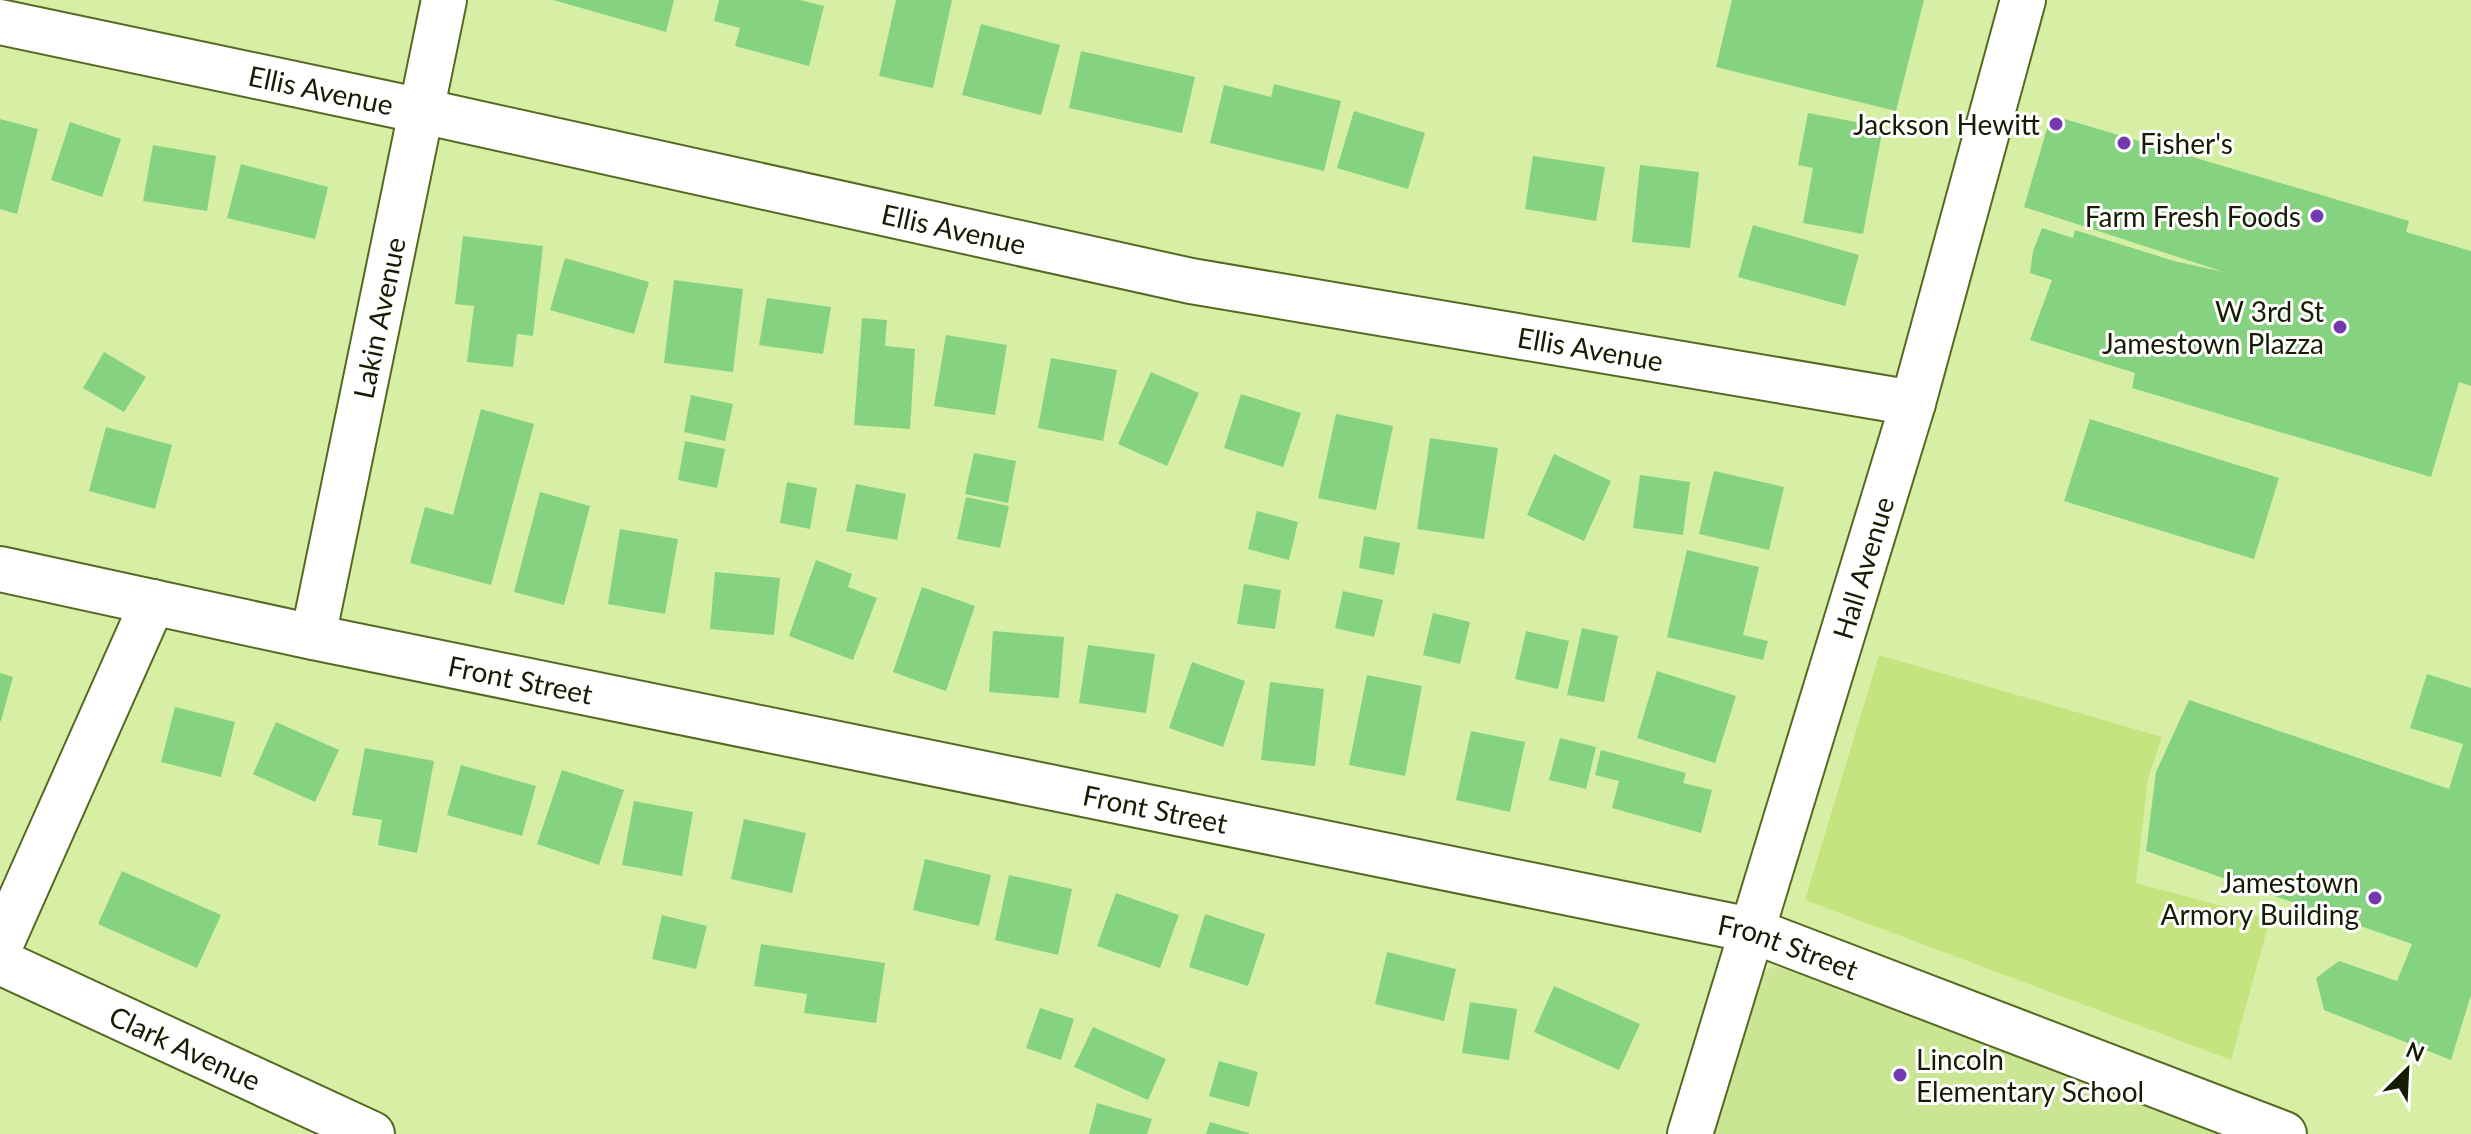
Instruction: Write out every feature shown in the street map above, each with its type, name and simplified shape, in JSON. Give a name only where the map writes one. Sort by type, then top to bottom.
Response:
[{"type":"street","name":"Lakin Avenue","points":[[313,637],[444,0]]},
{"type":"street","name":"Hall Avenue","points":[[1690,1134],[1913,403],[2023,0]]},
{"type":"street","name":"Ellis Avenue","points":[[0,22],[422,111],[1191,281],[1913,403]]},
{"type":"street","name":"Front Street","points":[[0,569],[313,637],[1751,930],[2284,1134]]},
{"type":"street","points":[[0,946],[153,602]]},
{"type":"street","name":"Clark Avenue","points":[[0,962],[372,1134]]},
{"type":"shaded area","points":[[1879,655],[2162,737],[2148,779],[2136,883],[2270,919],[2231,1060],[1805,900]]},
{"type":"shaded area","name":"Lincoln Elementary School","points":[[1775,966],[1840,985],[2222,1134],[1713,1134],[1755,986],[1764,972]]},
{"type":"building","points":[[553,0],[674,0],[666,32]]},
{"type":"building","points":[[719,0],[800,0],[824,6],[809,66],[735,46],[740,28],[714,21]]},
{"type":"building","points":[[896,0],[952,0],[933,88],[879,76]]},
{"type":"building","points":[[1732,0],[1924,0],[1896,111],[1716,67]]},
{"type":"building","points":[[981,24],[1060,45],[1041,115],[962,95]]},
{"type":"building","points":[[1081,51],[1195,77],[1182,133],[1069,108]]},
{"type":"building","points":[[1274,84],[1341,101],[1324,171],[1210,143],[1224,85],[1271,97]]},
{"type":"building","points":[[1354,111],[1425,133],[1408,189],[1337,168]]},
{"type":"building","points":[[1808,113],[1883,127],[1863,234],[1803,223],[1813,168],[1798,165]]},
{"type":"building","name":"W 3rd St Jamestown Plazza","points":[[2051,115],[2409,221],[2406,232],[2471,251],[2471,386],[2459,382],[2431,477],[2132,388],[2135,373],[2030,340],[2052,280],[2030,273],[2033,251],[2042,228],[2073,238],[2075,230],[2174,261],[2224,272],[2024,207]]},
{"type":"building","points":[[0,119],[38,129],[17,214],[0,209]]},
{"type":"building","points":[[70,122],[121,139],[102,197],[51,180]]},
{"type":"building","points":[[153,145],[216,156],[207,211],[143,201]]},
{"type":"building","points":[[1533,156],[1605,167],[1596,221],[1525,209]]},
{"type":"building","points":[[241,164],[328,187],[315,239],[227,218]]},
{"type":"building","points":[[1640,165],[1699,172],[1690,248],[1632,242]]},
{"type":"building","points":[[1753,225],[1859,255],[1845,306],[1738,277]]},
{"type":"building","points":[[463,236],[543,246],[533,336],[517,334],[513,367],[467,362],[474,306],[455,304]]},
{"type":"building","points":[[565,258],[649,282],[634,334],[550,310]]},
{"type":"building","points":[[674,280],[743,289],[733,372],[664,363]]},
{"type":"building","points":[[767,298],[831,307],[823,354],[759,345]]},
{"type":"building","points":[[862,318],[887,320],[885,346],[915,349],[910,429],[854,425]]},
{"type":"building","points":[[946,335],[1007,345],[995,415],[934,406]]},
{"type":"building","points":[[104,352],[146,377],[124,412],[83,388]]},
{"type":"building","points":[[1051,358],[1117,370],[1103,441],[1038,428]]},
{"type":"building","points":[[1151,372],[1199,393],[1167,466],[1118,444]]},
{"type":"building","points":[[1241,394],[1301,413],[1283,467],[1224,448]]},
{"type":"building","points":[[691,395],[733,404],[725,441],[684,432]]},
{"type":"building","points":[[481,409],[534,424],[491,585],[410,563],[425,507],[453,515]]},
{"type":"building","points":[[1336,414],[1393,426],[1376,510],[1318,498]]},
{"type":"building","points":[[2090,419],[2279,478],[2254,559],[2064,501]]},
{"type":"building","points":[[106,427],[172,445],[155,509],[89,491]]},
{"type":"building","points":[[1430,438],[1498,448],[1484,539],[1417,529]]},
{"type":"building","points":[[685,441],[725,449],[717,488],[678,480]]},
{"type":"building","points":[[974,453],[1016,461],[1008,503],[965,494]]},
{"type":"building","points":[[1554,454],[1611,481],[1584,541],[1527,515]]},
{"type":"building","points":[[1714,471],[1784,487],[1769,550],[1699,534]]},
{"type":"building","points":[[1640,475],[1690,482],[1683,535],[1633,528]]},
{"type":"building","points":[[787,482],[817,488],[810,529],[780,523]]},
{"type":"building","points":[[856,484],[906,494],[897,540],[846,531]]},
{"type":"building","points":[[540,492],[590,506],[564,605],[514,592]]},
{"type":"building","points":[[966,497],[1009,506],[1000,548],[957,539]]},
{"type":"building","points":[[1257,511],[1298,522],[1289,560],[1248,549]]},
{"type":"building","points":[[620,529],[678,539],[665,614],[608,604]]},
{"type":"building","points":[[1364,536],[1400,543],[1394,575],[1359,568]]},
{"type":"building","points":[[1687,550],[1759,567],[1743,635],[1768,641],[1763,660],[1667,637]]},
{"type":"building","points":[[816,560],[852,574],[848,587],[877,598],[853,660],[789,636]]},
{"type":"building","points":[[715,572],[780,578],[774,635],[710,629]]},
{"type":"building","points":[[1244,584],[1281,590],[1275,629],[1237,624]]},
{"type":"building","points":[[922,587],[975,606],[946,691],[893,672]]},
{"type":"building","points":[[1343,591],[1383,600],[1374,637],[1335,628]]},
{"type":"building","points":[[1433,613],[1470,622],[1460,664],[1423,655]]},
{"type":"building","points":[[1582,628],[1618,636],[1604,702],[1567,695]]},
{"type":"building","points":[[993,631],[1064,637],[1059,698],[989,692]]},
{"type":"building","points":[[1526,631],[1569,641],[1558,689],[1515,679]]},
{"type":"building","points":[[1088,645],[1155,654],[1146,713],[1079,703]]},
{"type":"building","points":[[1192,662],[1245,681],[1223,747],[1169,728]]},
{"type":"building","points":[[1657,671],[1736,696],[1715,763],[1637,738]]},
{"type":"building","points":[[0,673],[13,677],[1,721],[0,721]]},
{"type":"building","name":"Jamestown Armory Building","points":[[2427,674],[2471,688],[2471,995],[2451,1060],[2324,1010],[2316,978],[2339,961],[2397,981],[2412,944],[2146,851],[2156,772],[2189,700],[2449,789],[2463,744],[2410,728]]},
{"type":"building","points":[[1367,675],[1422,686],[1405,776],[1349,765]]},
{"type":"building","points":[[1270,682],[1324,689],[1315,766],[1261,760]]},
{"type":"building","points":[[175,707],[235,722],[221,777],[161,762]]},
{"type":"building","points":[[276,722],[339,750],[315,802],[253,774]]},
{"type":"building","points":[[1471,731],[1525,742],[1510,812],[1456,800]]},
{"type":"building","points":[[1560,738],[1596,747],[1586,789],[1549,780]]},
{"type":"building","points":[[365,748],[434,761],[417,853],[378,845],[382,820],[352,815]]},
{"type":"building","points":[[1601,750],[1686,773],[1683,783],[1712,790],[1701,833],[1612,808],[1619,781],[1595,775]]},
{"type":"building","points":[[461,765],[536,786],[522,836],[447,815]]},
{"type":"building","points":[[562,770],[624,790],[599,865],[537,844]]},
{"type":"building","points":[[634,801],[693,812],[682,876],[622,865]]},
{"type":"building","points":[[744,819],[806,833],[792,893],[731,879]]},
{"type":"building","points":[[925,859],[991,875],[979,926],[913,910]]},
{"type":"building","points":[[122,871],[221,915],[197,968],[98,924]]},
{"type":"building","points":[[1009,875],[1072,889],[1058,955],[995,940]]},
{"type":"building","points":[[1116,893],[1179,915],[1160,968],[1097,946]]},
{"type":"building","points":[[1205,914],[1265,934],[1248,986],[1189,967]]},
{"type":"building","points":[[662,915],[707,926],[696,969],[652,959]]},
{"type":"building","points":[[761,944],[885,963],[876,1023],[804,1013],[807,994],[754,986]]},
{"type":"building","points":[[1387,952],[1456,969],[1444,1021],[1375,1004]]},
{"type":"building","points":[[1554,986],[1640,1024],[1619,1070],[1534,1032]]},
{"type":"building","points":[[1470,1002],[1517,1009],[1509,1060],[1462,1053]]},
{"type":"building","points":[[1040,1008],[1074,1019],[1061,1060],[1026,1048]]},
{"type":"building","points":[[1093,1027],[1166,1059],[1148,1100],[1074,1067]]},
{"type":"building","points":[[1219,1061],[1258,1072],[1249,1107],[1209,1096]]},
{"type":"building","points":[[1097,1103],[1152,1119],[1147,1134],[1089,1134]]},
{"type":"building","points":[[1210,1122],[1249,1133],[1249,1134],[1206,1134]]},
{"type":"place","name":"Jackson Hewitt","points":[[2056,124]]},
{"type":"place","name":"Fisher's","points":[[2124,143]]},
{"type":"place","name":"Farm Fresh Foods","points":[[2317,216]]},
{"type":"place","name":"W 3rd St Jamestown Plazza","points":[[2340,327]]},
{"type":"place","name":"Jamestown Armory Building","points":[[2375,898]]},
{"type":"place","name":"Lincoln Elementary School","points":[[1900,1075]]}]
